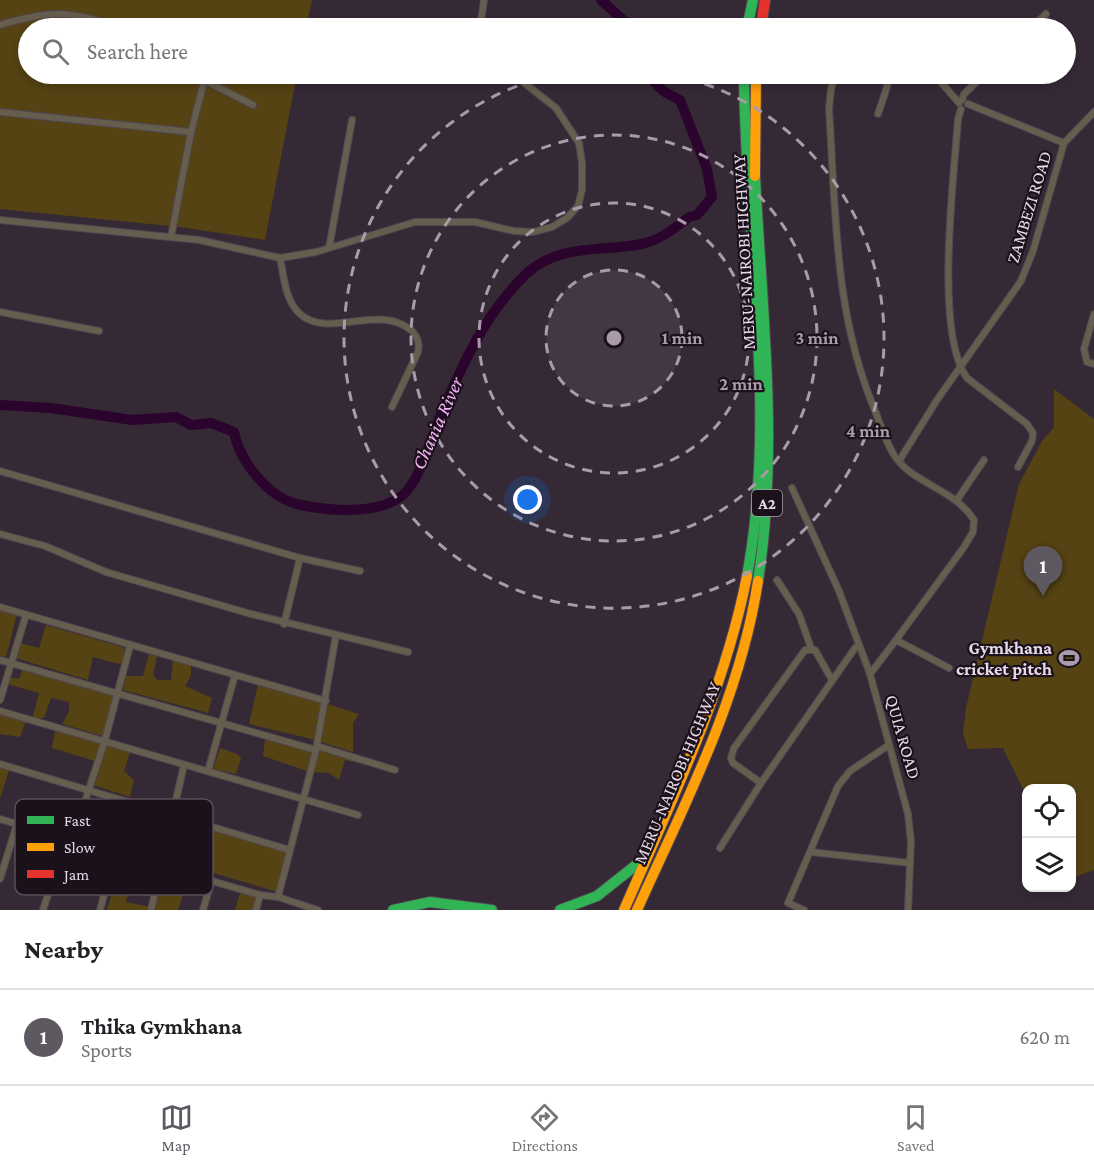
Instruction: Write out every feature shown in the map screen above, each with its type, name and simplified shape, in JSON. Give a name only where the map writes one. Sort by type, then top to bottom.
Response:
[{"type":"highway","points":[[749,18],[753,0]]},
{"type":"highway","points":[[762,18],[765,0]]},
{"type":"highway","name":"MERU-NAIROBI HIGHWAY","points":[[624,910],[708,713],[742,602],[753,539],[759,486],[758,404],[746,181],[744,84]]},
{"type":"highway","name":"MERU-NAIROBI HIGHWAY","points":[[639,910],[645,891],[724,712],[752,612],[763,537],[770,437],[755,172],[753,109],[755,84]]},
{"type":"highway","points":[[560,910],[579,906],[609,891],[647,857]]},
{"type":"highway","points":[[438,902],[469,910]]},
{"type":"highway","points":[[393,910],[413,904],[438,902],[460,903],[492,910]]},
{"type":"street","points":[[481,18],[484,0]]},
{"type":"street","points":[[23,18],[66,12],[87,18]]},
{"type":"street","points":[[1042,18],[1046,14]]},
{"type":"street","points":[[0,25],[18,20]]},
{"type":"street","points":[[171,237],[191,132],[203,84]]},
{"type":"street","points":[[208,84],[253,105]]},
{"type":"street","points":[[0,220],[171,237],[280,258],[329,248],[415,222],[475,222],[514,231],[533,232],[552,227],[567,218],[578,206],[582,190],[579,143],[556,108],[526,84]]},
{"type":"street","points":[[833,84],[829,109],[845,319],[867,394],[899,461],[957,500],[984,460]]},
{"type":"street","points":[[878,114],[887,84]]},
{"type":"street","points":[[943,84],[962,104],[1064,143],[1094,112]]},
{"type":"street","points":[[974,84],[964,94],[962,104],[953,188],[949,320],[960,368],[967,378],[1027,424],[1033,433],[1032,441],[1018,467]]},
{"type":"street","points":[[0,112],[191,132]]},
{"type":"street","points":[[329,248],[352,120]]},
{"type":"street","name":"ZAMBEZI ROAD","points":[[899,461],[960,368],[1022,281],[1064,143]]},
{"type":"street","points":[[280,258],[290,301],[307,319],[329,323],[386,319],[405,325],[415,333],[419,342],[418,352],[392,407]]},
{"type":"street","points":[[0,312],[99,331]]},
{"type":"street","points":[[1094,314],[1084,349],[1087,362],[1094,364]]},
{"type":"street","points":[[0,471],[300,558],[360,571]]},
{"type":"street","points":[[792,488],[839,591],[870,674]]},
{"type":"street","name":"QUIA ROAD","points":[[908,910],[910,863],[907,808],[870,674],[973,532],[974,520],[957,500]]},
{"type":"street","points":[[0,534],[45,546],[115,574],[284,624],[408,651]]},
{"type":"street","points":[[284,624],[300,558]]},
{"type":"street","points":[[777,580],[799,614],[811,648],[815,650],[832,680]]},
{"type":"street","points":[[0,607],[326,701]]},
{"type":"street","points":[[0,700],[26,615]]},
{"type":"street","points":[[278,897],[317,748],[336,635]]},
{"type":"street","points":[[896,640],[949,668]]},
{"type":"street","points":[[85,799],[119,694],[130,646]]},
{"type":"street","points":[[720,848],[761,783],[832,680],[855,648],[859,646]]},
{"type":"street","points":[[761,783],[733,763],[731,752],[805,650],[811,648]]},
{"type":"street","points":[[0,660],[394,770]]},
{"type":"street","points":[[208,771],[235,675]]},
{"type":"street","points":[[0,711],[358,815]]},
{"type":"street","points":[[782,910],[788,903],[842,780],[849,771],[889,745]]},
{"type":"street","points":[[0,764],[119,799]]},
{"type":"street","points":[[175,799],[184,765]]},
{"type":"street","points":[[0,819],[15,823]]},
{"type":"street","points":[[213,827],[290,850]]},
{"type":"street","points":[[0,879],[15,830]]},
{"type":"street","points":[[810,852],[910,863]]},
{"type":"street","points":[[213,883],[260,895],[278,897],[306,909],[318,910]]},
{"type":"street","points":[[43,910],[49,895]]},
{"type":"street","points":[[100,910],[104,895]]},
{"type":"street","points":[[151,910],[154,895]]},
{"type":"street","points":[[203,910],[207,895]]},
{"type":"street","points":[[256,910],[260,895]]},
{"type":"street","points":[[788,903],[804,910]]},
{"type":"shaded area","points":[[0,0],[312,0],[308,18],[18,18],[18,84],[295,84],[265,240],[180,227],[0,209]]},
{"type":"shaded area","points":[[1054,389],[1094,419],[1094,870],[1076,877],[1076,784],[1022,784],[1022,787],[1003,748],[968,749],[963,733],[966,708],[1019,484],[1042,441],[1054,427]]},
{"type":"shaded area","points":[[0,610],[17,614],[6,657],[0,656]]},
{"type":"shaded area","points":[[46,625],[125,648],[122,663],[93,657],[88,680],[12,657],[16,638],[20,643],[39,648]]},
{"type":"shaded area","points":[[149,654],[157,656],[153,675],[157,680],[171,680],[173,660],[191,666],[191,676],[185,686],[212,698],[208,713],[123,690],[126,676],[143,676]]},
{"type":"shaded area","points":[[24,666],[118,692],[106,737],[62,724],[69,711],[69,702],[51,698],[44,718],[36,719],[33,716],[39,693],[4,683],[5,676],[19,679]]},
{"type":"shaded area","points":[[258,684],[322,704],[316,740],[249,724]]},
{"type":"shaded area","points":[[327,704],[359,714],[353,723],[353,752],[321,742]]},
{"type":"shaded area","points":[[0,712],[26,720],[20,737],[0,734]]},
{"type":"shaded area","points":[[56,727],[104,740],[98,762],[52,748]]},
{"type":"shaded area","points":[[266,732],[316,746],[310,772],[263,756]]},
{"type":"shaded area","points":[[107,741],[131,749],[124,771],[134,780],[130,797],[93,785]]},
{"type":"shaded area","points":[[319,746],[366,759],[363,764],[345,760],[339,780],[329,773],[313,772]]},
{"type":"shaded area","points":[[220,748],[237,754],[241,758],[236,774],[213,769]]},
{"type":"shaded area","points":[[0,764],[10,767],[0,799]]},
{"type":"shaded area","points":[[213,826],[291,851],[281,893],[213,873]]},
{"type":"shaded area","points":[[242,886],[265,893],[259,910],[235,910]]},
{"type":"shaded area","points":[[111,895],[128,895],[126,902],[150,907],[149,910],[107,910]]},
{"type":"shaded area","points":[[159,895],[183,895],[178,910],[155,910]]},
{"type":"waterway","name":"Chania River","points":[[601,0],[621,18]]},
{"type":"waterway","name":"Chania River","points":[[0,405],[51,408],[132,420],[176,417],[191,425],[211,423],[234,432],[237,444],[249,467],[267,487],[289,501],[312,507],[339,510],[368,509],[393,501],[403,495],[415,479],[448,398],[476,341],[498,306],[526,274],[539,264],[567,253],[642,244],[654,240],[689,217],[697,215],[712,197],[707,169],[680,100],[656,84]]},
{"type":"traffic: fast","points":[[749,18],[753,0]]},
{"type":"traffic: fast","points":[[744,84],[760,389],[760,451],[756,514],[747,576]]},
{"type":"traffic: fast","points":[[755,176],[765,328],[768,429],[764,530],[758,581]]},
{"type":"traffic: fast","points":[[560,910],[597,896],[645,858]]},
{"type":"traffic: fast","points":[[393,910],[430,902],[492,910]]},
{"type":"traffic: slow","points":[[755,176],[756,84]]},
{"type":"traffic: slow","points":[[624,910],[678,788],[710,705],[725,662],[747,576]]},
{"type":"traffic: slow","points":[[637,910],[709,750],[738,667],[750,625],[758,581]]},
{"type":"traffic: jam","points":[[762,18],[765,0]]},
{"type":"place","name":"Thika Gymkhana","points":[[1043,596]]},
{"type":"place","name":"Gymkhana cricket pitch","points":[[1069,658]]}]
